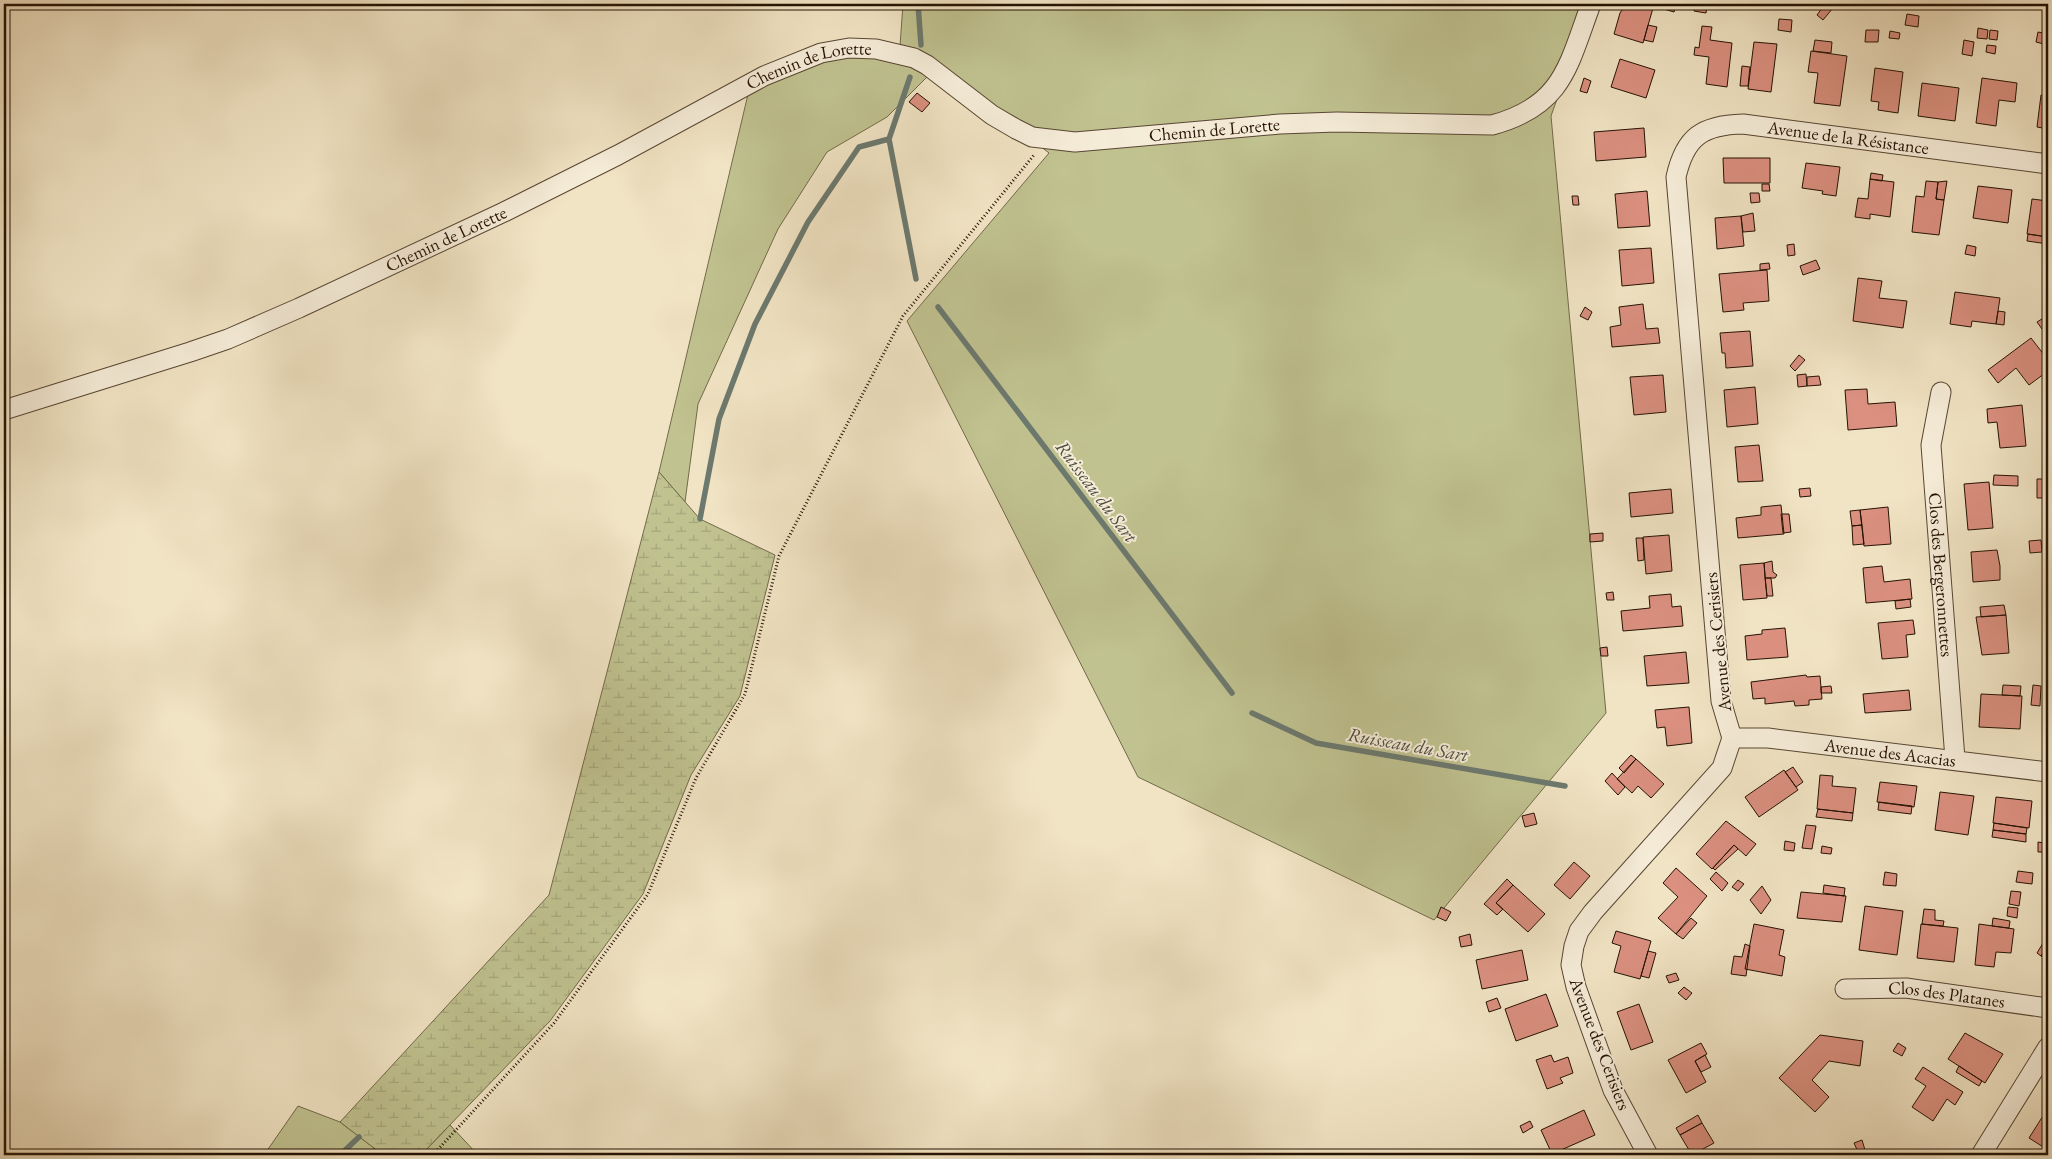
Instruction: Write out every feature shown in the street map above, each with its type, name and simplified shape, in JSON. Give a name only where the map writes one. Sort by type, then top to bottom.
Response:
[{"type":"street","name":"Chemin de Lorette","points":[[4,410],[228,339],[299,308],[504,212],[618,155],[764,76],[821,53],[848,48],[876,49],[914,58],[927,64],[992,115],[1032,137],[1047,139],[1075,142],[1105,141],[1280,124],[1337,122],[1492,125],[1515,119],[1533,109],[1556,88],[1566,70],[1591,4]]},
{"type":"street","name":"Avenue de la Résistance","points":[[1676,177],[1680,158],[1690,143],[1703,132],[1720,125],[1743,124],[2048,164]]},
{"type":"street","name":"Avenue des Cerisiers","points":[[1648,1155],[1614,1090],[1576,987],[1571,965],[1574,946],[1580,932],[1593,912],[1722,768],[1732,738],[1721,701],[1676,177]]},
{"type":"street","name":"Clos des Bergeronnettes","points":[[1941,392],[1931,445],[1955,759]]},
{"type":"street","name":"Avenue des Acacias","points":[[1732,738],[1768,738],[1955,759],[2048,772]]},
{"type":"street","name":"Clos des Platanes","points":[[1845,989],[1906,988],[2048,1008]]},
{"type":"street","points":[[1981,1155],[2048,1047]]},
{"type":"path","points":[[433,1155],[554,1024],[648,894],[696,778],[745,694],[779,556],[903,316],[1047,139]]},
{"type":"green space","points":[[903,4],[1591,4],[1551,116],[1606,713],[1434,920],[1138,777],[907,321],[1049,153],[938,66],[900,46]]},
{"type":"green space","points":[[832,54],[894,57],[930,74],[887,117],[827,152],[778,229],[698,404],[685,502],[659,472],[749,90]]},
{"type":"green space","points":[[659,472],[700,519],[775,555],[740,696],[691,775],[643,894],[550,1021],[421,1155],[383,1155],[340,1122],[549,895]]},
{"type":"green space","points":[[298,1106],[340,1122],[383,1155],[264,1155]]},
{"type":"green space","points":[[450,1125],[478,1155],[421,1155]]},
{"type":"building","points":[[1626,4],[1639,4],[1653,8],[1643,43],[1614,34],[1620,13]]},
{"type":"building","points":[[1654,4],[1677,4],[1674,12],[1654,6]]},
{"type":"building","points":[[1695,4],[1707,5],[1706,13],[1694,11]]},
{"type":"building","points":[[1825,4],[1833,8],[1823,20],[1817,15]]},
{"type":"building","points":[[1980,4],[1993,4],[1992,9],[1980,7]]},
{"type":"building","points":[[2038,4],[2048,4],[2048,9],[2038,8]]},
{"type":"building","points":[[1907,14],[1919,16],[1918,27],[1905,25]]},
{"type":"building","points":[[1779,19],[1792,20],[1791,32],[1778,30]]},
{"type":"building","points":[[1648,25],[1657,27],[1653,42],[1644,40]]},
{"type":"building","points":[[1702,26],[1712,27],[1710,40],[1732,43],[1727,87],[1706,84],[1709,57],[1694,55],[1695,47],[1699,48]]},
{"type":"building","points":[[1978,28],[1988,30],[1987,39],[1977,38]]},
{"type":"building","points":[[1866,30],[1879,30],[1878,42],[1865,42]]},
{"type":"building","points":[[1990,30],[1998,31],[1997,40],[1989,39]]},
{"type":"building","points":[[1890,31],[1900,33],[1899,39],[1889,38]]},
{"type":"building","points":[[2038,32],[2048,34],[2048,45],[2036,42]]},
{"type":"building","points":[[1815,40],[1832,42],[1831,53],[1813,51]]},
{"type":"building","points":[[1964,40],[1974,42],[1972,56],[1962,54]]},
{"type":"building","points":[[1754,42],[1777,44],[1771,92],[1748,89]]},
{"type":"building","points":[[1987,45],[1996,46],[1995,54],[1986,52]]},
{"type":"building","points":[[1811,51],[1847,56],[1840,106],[1814,103],[1818,73],[1808,72]]},
{"type":"building","points":[[1620,59],[1655,70],[1646,98],[1611,87]]},
{"type":"building","points":[[1742,66],[1750,67],[1748,86],[1740,86]]},
{"type":"building","points":[[1875,68],[1903,72],[1898,113],[1878,110],[1879,102],[1871,101]]},
{"type":"building","points":[[1584,78],[1591,81],[1587,93],[1580,91]]},
{"type":"building","points":[[1982,78],[2017,83],[2015,102],[1999,100],[1996,126],[1976,123]]},
{"type":"building","points":[[1922,83],[1959,88],[1955,121],[1918,116]]},
{"type":"building","points":[[917,93],[930,103],[922,112],[909,102]]},
{"type":"building","points":[[2041,95],[2048,96],[2048,129],[2037,127]]},
{"type":"building","points":[[1644,128],[1646,157],[1596,161],[1594,132]]},
{"type":"building","points":[[1723,158],[1770,158],[1770,183],[1724,183]]},
{"type":"building","points":[[1806,163],[1840,167],[1836,196],[1822,194],[1823,191],[1802,188]]},
{"type":"building","points":[[1871,173],[1883,175],[1882,181],[1870,179]]},
{"type":"building","points":[[1870,179],[1894,182],[1890,217],[1870,214],[1870,219],[1855,217],[1858,198],[1868,199]]},
{"type":"building","points":[[1926,181],[1938,182],[1936,199],[1944,200],[1939,235],[1912,232],[1916,196],[1924,197]]},
{"type":"building","points":[[1947,181],[1944,200],[1936,199],[1938,182]]},
{"type":"building","points":[[1762,184],[1769,184],[1770,191],[1762,191]]},
{"type":"building","points":[[1978,186],[2012,190],[2008,223],[1973,218]]},
{"type":"building","points":[[1647,191],[1650,226],[1618,228],[1615,194]]},
{"type":"building","points":[[1750,193],[1759,193],[1760,202],[1751,203]]},
{"type":"building","points":[[1572,196],[1578,196],[1579,205],[1573,205]]},
{"type":"building","points":[[2032,199],[2048,201],[2048,237],[2027,234]]},
{"type":"building","points":[[1753,213],[1755,231],[1743,232],[1741,216]]},
{"type":"building","points":[[1741,216],[1744,246],[1717,249],[1715,218]]},
{"type":"building","points":[[2028,234],[2048,237],[2048,244],[2027,241]]},
{"type":"building","points":[[1794,244],[1795,255],[1788,256],[1787,245]]},
{"type":"building","points":[[1967,245],[1976,247],[1975,256],[1965,254]]},
{"type":"building","points":[[1651,248],[1654,283],[1622,286],[1619,250]]},
{"type":"building","points":[[1816,260],[1820,269],[1803,275],[1800,266]]},
{"type":"building","points":[[1769,263],[1770,269],[1760,270],[1760,264]]},
{"type":"building","points":[[1767,270],[1769,301],[1743,303],[1744,310],[1723,312],[1719,274]]},
{"type":"building","points":[[1858,278],[1882,281],[1879,298],[1907,301],[1903,328],[1853,321]]},
{"type":"building","points":[[1955,292],[2000,298],[1996,324],[1972,321],[1971,327],[1950,324]]},
{"type":"building","points":[[1643,304],[1646,329],[1658,328],[1660,343],[1612,347],[1610,327],[1621,325],[1619,307]]},
{"type":"building","points":[[1585,307],[1592,312],[1588,320],[1580,316]]},
{"type":"building","points":[[1998,311],[2005,312],[2004,325],[1996,324]]},
{"type":"building","points":[[2045,317],[2048,325],[2042,329],[2037,322]]},
{"type":"building","points":[[1750,331],[1753,366],[1726,368],[1725,353],[1722,353],[1720,333]]},
{"type":"building","points":[[2031,338],[2048,360],[2048,371],[2029,385],[2016,368],[1998,383],[1988,370]]},
{"type":"building","points":[[1799,355],[1805,360],[1795,371],[1790,366]]},
{"type":"building","points":[[1806,374],[1807,386],[1798,387],[1797,375]]},
{"type":"building","points":[[1663,375],[1666,412],[1634,415],[1630,377]]},
{"type":"building","points":[[1819,376],[1821,385],[1807,386],[1807,377]]},
{"type":"building","points":[[1755,387],[1758,424],[1727,427],[1724,390]]},
{"type":"building","points":[[1867,389],[1868,404],[1895,402],[1897,426],[1848,430],[1845,390]]},
{"type":"building","points":[[2022,405],[2026,446],[2000,448],[1997,422],[1988,423],[1987,409]]},
{"type":"building","points":[[1759,445],[1763,481],[1738,482],[1735,447]]},
{"type":"building","points":[[1994,475],[2018,476],[2018,486],[1993,485]]},
{"type":"building","points":[[2037,479],[2044,479],[2044,498],[2037,498]]},
{"type":"building","points":[[1989,482],[1993,528],[1968,530],[1964,484]]},
{"type":"building","points":[[1810,488],[1811,496],[1800,497],[1799,489]]},
{"type":"building","points":[[1671,489],[1673,513],[1631,517],[1629,493]]},
{"type":"building","points":[[1781,505],[1784,534],[1738,538],[1736,518],[1761,515],[1761,507]]},
{"type":"building","points":[[1888,507],[1891,544],[1864,546],[1860,510]]},
{"type":"building","points":[[1860,510],[1862,525],[1852,526],[1850,511]]},
{"type":"building","points":[[1781,514],[1789,514],[1791,532],[1783,533]]},
{"type":"building","points":[[1862,525],[1864,544],[1853,545],[1852,526]]},
{"type":"building","points":[[1603,533],[1603,541],[1590,542],[1590,534]]},
{"type":"building","points":[[1669,535],[1672,571],[1646,574],[1643,537]]},
{"type":"building","points":[[1636,538],[1643,538],[1644,560],[1638,561]]},
{"type":"building","points":[[2041,540],[2042,552],[2030,553],[2029,541]]},
{"type":"building","points":[[1997,550],[2000,580],[1973,582],[1971,552]]},
{"type":"building","points":[[1772,561],[1773,572],[1777,575],[1775,578],[1765,578],[1764,563]]},
{"type":"building","points":[[1764,563],[1767,598],[1743,600],[1740,565]]},
{"type":"building","points":[[1882,566],[1884,582],[1910,579],[1912,599],[1866,603],[1863,568]]},
{"type":"building","points":[[1765,578],[1771,578],[1773,596],[1767,596]]},
{"type":"building","points":[[1613,592],[1614,600],[1607,600],[1606,593]]},
{"type":"building","points":[[1671,594],[1672,607],[1681,606],[1683,626],[1623,631],[1621,611],[1650,608],[1649,596]]},
{"type":"building","points":[[1910,599],[1911,607],[1896,609],[1895,601]]},
{"type":"building","points":[[2004,605],[2006,615],[1981,617],[1980,607]]},
{"type":"building","points":[[2006,615],[2009,653],[1982,655],[1976,617]]},
{"type":"building","points":[[1913,620],[1915,634],[1906,635],[1908,657],[1882,659],[1878,623]]},
{"type":"building","points":[[1785,628],[1788,657],[1747,660],[1745,636],[1762,634],[1762,630]]},
{"type":"building","points":[[1607,647],[1608,656],[1601,656],[1600,648]]},
{"type":"building","points":[[1686,652],[1689,683],[1647,686],[1644,656]]},
{"type":"building","points":[[1806,675],[1807,677],[1820,676],[1822,699],[1809,700],[1809,705],[1795,706],[1794,701],[1765,704],[1765,698],[1753,699],[1751,682]]},
{"type":"building","points":[[2003,685],[2021,686],[2020,696],[2002,695]]},
{"type":"building","points":[[2033,685],[2041,686],[2040,706],[2031,705]]},
{"type":"building","points":[[1831,686],[1832,693],[1821,693],[1821,687]]},
{"type":"building","points":[[1909,690],[1911,710],[1865,713],[1863,694]]},
{"type":"building","points":[[1981,694],[2022,696],[2020,729],[1979,727]]},
{"type":"building","points":[[1689,707],[1692,743],[1667,746],[1665,727],[1657,728],[1655,710]]},
{"type":"building","points":[[1631,755],[1636,759],[1624,773],[1619,768]]},
{"type":"building","points":[[1636,759],[1664,784],[1651,798],[1638,786],[1632,793],[1617,779]]},
{"type":"building","points":[[1793,767],[1803,782],[1796,787],[1785,772]]},
{"type":"building","points":[[1784,770],[1798,790],[1759,817],[1745,797]]},
{"type":"building","points":[[1612,773],[1625,787],[1618,795],[1605,781]]},
{"type":"building","points":[[1820,775],[1833,776],[1832,786],[1856,788],[1853,813],[1817,809]]},
{"type":"building","points":[[1880,782],[1917,786],[1914,807],[1877,802]]},
{"type":"building","points":[[1940,792],[1974,796],[1968,835],[1935,830]]},
{"type":"building","points":[[1996,797],[2032,801],[2029,828],[1993,823]]},
{"type":"building","points":[[1879,802],[1912,806],[1911,814],[1878,810]]},
{"type":"building","points":[[1818,809],[1853,813],[1852,821],[1816,817]]},
{"type":"building","points":[[1534,813],[1537,824],[1525,827],[1522,816]]},
{"type":"building","points":[[1726,821],[1756,844],[1746,856],[1734,845],[1712,869],[1696,854]]},
{"type":"building","points":[[1994,823],[2027,828],[2026,834],[1993,830]]},
{"type":"building","points":[[1806,825],[1816,826],[1812,849],[1802,848]]},
{"type":"building","points":[[1993,830],[2026,834],[2026,842],[1992,837]]},
{"type":"building","points":[[1785,841],[1795,843],[1794,851],[1784,850]]},
{"type":"building","points":[[2038,842],[2044,843],[2043,852],[2038,852]]},
{"type":"building","points":[[1734,845],[1738,849],[1715,870],[1713,868]]},
{"type":"building","points":[[1822,846],[1832,848],[1831,854],[1821,853]]},
{"type":"building","points":[[1574,862],[1590,876],[1570,899],[1554,885]]},
{"type":"building","points":[[1676,868],[1707,896],[1676,934],[1658,918],[1678,897],[1663,883]]},
{"type":"building","points":[[2018,871],[2033,873],[2032,884],[2016,882]]},
{"type":"building","points":[[1716,872],[1728,883],[1722,891],[1710,879]]},
{"type":"building","points":[[1885,872],[1897,874],[1896,886],[1883,885]]},
{"type":"building","points":[[1507,879],[1513,885],[1496,903],[1503,909],[1497,915],[1484,904]]},
{"type":"building","points":[[1738,880],[1744,884],[1738,891],[1732,887]]},
{"type":"building","points":[[1513,885],[1545,914],[1528,932],[1496,903]]},
{"type":"building","points":[[1824,885],[1845,888],[1844,896],[1823,893]]},
{"type":"building","points":[[1762,886],[1771,900],[1761,914],[1750,900]]},
{"type":"building","points":[[2011,891],[2021,892],[2019,906],[2009,904]]},
{"type":"building","points":[[1801,892],[1846,896],[1842,922],[1797,918]]},
{"type":"building","points":[[1865,906],[1903,911],[1897,955],[1859,950]]},
{"type":"building","points":[[1441,907],[1451,912],[1446,921],[1437,917]]},
{"type":"building","points":[[2008,907],[2018,908],[2017,918],[2007,916]]},
{"type":"building","points":[[1924,909],[1935,910],[1935,920],[1944,921],[1943,926],[1922,924]]},
{"type":"building","points":[[1691,918],[1697,923],[1683,939],[1676,934]]},
{"type":"building","points":[[1993,918],[2010,921],[2009,928],[1992,926]]},
{"type":"building","points":[[1754,924],[1784,930],[1779,955],[1785,957],[1782,976],[1745,969]]},
{"type":"building","points":[[1921,924],[1958,928],[1954,962],[1917,958]]},
{"type":"building","points":[[1979,924],[2014,929],[2011,953],[1996,952],[1994,967],[1975,965]]},
{"type":"building","points":[[1616,931],[1651,941],[1640,979],[1614,972],[1621,946],[1612,943]]},
{"type":"building","points":[[1470,934],[1472,945],[1461,947],[1459,937]]},
{"type":"building","points":[[2046,938],[2048,945],[2041,956],[2037,953]]},
{"type":"building","points":[[1745,944],[1750,946],[1746,976],[1731,974],[1734,956],[1742,957]]},
{"type":"building","points":[[2048,945],[2048,960],[2041,956]]},
{"type":"building","points":[[1522,950],[1528,980],[1482,989],[1476,960]]},
{"type":"building","points":[[1648,951],[1656,953],[1649,978],[1641,976]]},
{"type":"building","points":[[1676,973],[1679,980],[1669,983],[1666,976]]},
{"type":"building","points":[[1684,987],[1692,993],[1686,1000],[1678,993]]},
{"type":"building","points":[[1546,994],[1558,1026],[1516,1041],[1505,1009]]},
{"type":"building","points":[[1497,998],[1501,1008],[1489,1012],[1486,1002]]},
{"type":"building","points":[[1639,1004],[1653,1042],[1631,1050],[1617,1012]]},
{"type":"building","points":[[1965,1033],[2003,1054],[1985,1083],[1948,1059]]},
{"type":"building","points":[[1820,1035],[1863,1041],[1860,1066],[1829,1061],[1812,1080],[1829,1097],[1815,1112],[1779,1078]]},
{"type":"building","points":[[1701,1043],[1707,1054],[1695,1061],[1706,1082],[1686,1093],[1668,1060]]},
{"type":"building","points":[[1898,1043],[1906,1048],[1902,1056],[1893,1051]]},
{"type":"building","points":[[1551,1055],[1554,1062],[1568,1057],[1573,1073],[1560,1078],[1563,1083],[1547,1089],[1536,1060]]},
{"type":"building","points":[[1705,1055],[1711,1067],[1701,1072],[1695,1061]]},
{"type":"building","points":[[1959,1066],[1982,1081],[1979,1086],[1956,1072]]},
{"type":"building","points":[[1923,1067],[1963,1092],[1955,1105],[1947,1099],[1933,1121],[1912,1107],[1926,1086],[1915,1079]]},
{"type":"building","points":[[2048,1108],[2048,1150],[2029,1138]]},
{"type":"building","points":[[1584,1110],[1595,1135],[1552,1154],[1541,1130]]},
{"type":"building","points":[[1698,1115],[1702,1123],[1680,1135],[1676,1128]]},
{"type":"building","points":[[1530,1121],[1533,1127],[1523,1133],[1520,1126]]},
{"type":"building","points":[[1702,1123],[1714,1143],[1692,1155],[1680,1135]]},
{"type":"building","points":[[1862,1140],[1865,1150],[1858,1152],[1854,1143]]},
{"type":"waterway","name":"Ruisseau du Sart","points":[[918,4],[921,45]]},
{"type":"waterway","name":"Ruisseau du Sart","points":[[910,77],[889,139],[916,279]]},
{"type":"waterway","points":[[700,519],[719,419],[755,324],[808,222],[859,147],[889,139]]},
{"type":"waterway","name":"Ruisseau du Sart","points":[[938,307],[1232,693]]},
{"type":"waterway","name":"Ruisseau du Sart","points":[[1252,713],[1316,743],[1565,786]]},
{"type":"waterway","points":[[340,1155],[359,1137]]}]
